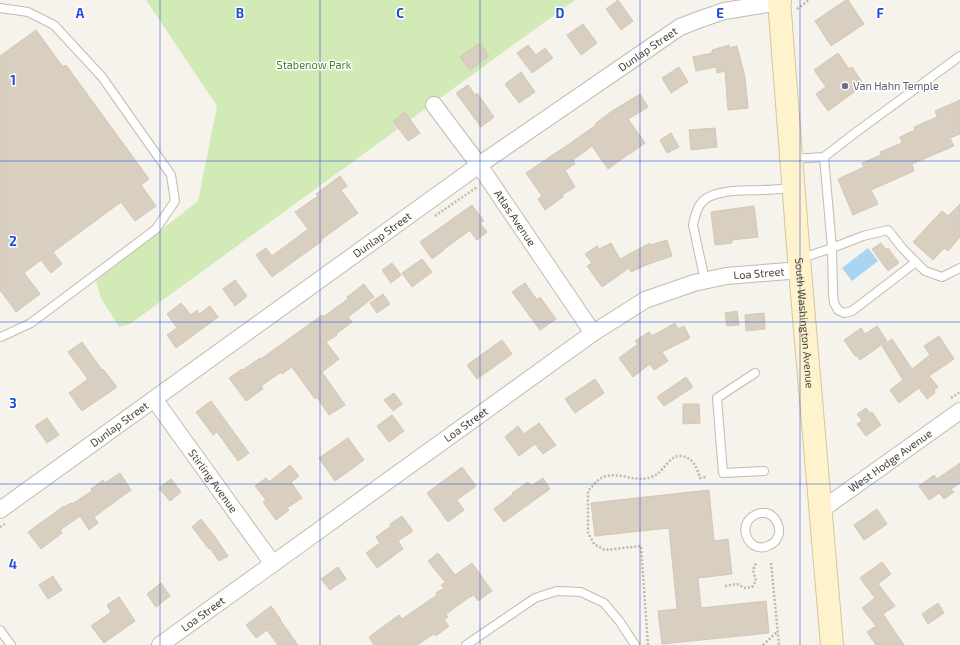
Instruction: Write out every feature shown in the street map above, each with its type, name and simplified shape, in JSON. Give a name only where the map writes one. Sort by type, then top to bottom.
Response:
[{"type":"street","name":"South Washington Avenue","points":[[785,3],[794,188],[832,645]]},
{"type":"street","name":"Dunlap Street","points":[[3,510],[154,398],[479,166],[680,27],[724,11],[785,3]]},
{"type":"street","name":"Atlas Avenue","points":[[434,105],[479,166],[593,333]]},
{"type":"street","name":"Loa Street","points":[[160,645],[593,333],[645,300],[673,290],[726,276],[800,265]]},
{"type":"street","name":"Stirling Avenue","points":[[154,398],[273,564]]},
{"type":"street","name":"West Hodge Avenue","points":[[821,510],[960,411]]},
{"type":"lane","points":[[0,8],[28,12],[54,25],[102,77],[171,175],[175,201],[156,229],[32,323],[1,337]]},
{"type":"lane","points":[[792,159],[824,156],[960,56]]},
{"type":"lane","points":[[824,156],[832,248],[834,303],[838,310],[844,314],[852,311],[916,262]]},
{"type":"lane","points":[[705,281],[694,225],[698,207],[704,200],[712,195],[730,191],[794,188]]},
{"type":"lane","points":[[800,265],[832,248],[863,236],[888,230],[903,249],[924,271],[942,277],[960,268]]},
{"type":"lane","points":[[755,373],[717,398],[723,473],[764,472]]},
{"type":"lane","points":[[760,513],[768,513],[775,519],[779,530],[776,541],[766,547],[755,546],[750,542],[745,533],[745,527],[750,518],[760,513]]},
{"type":"lane","points":[[466,645],[535,598],[557,590],[581,592],[604,603],[620,622],[635,645]]},
{"type":"lane","points":[[0,630],[10,645]]},
{"type":"path","points":[[785,3],[809,0]]},
{"type":"path","points":[[429,221],[488,179]]},
{"type":"path","points":[[648,645],[641,546],[605,550],[594,544],[588,534],[588,491],[597,481],[608,476],[619,475],[639,479],[648,478],[657,474],[671,460],[680,456],[688,458],[696,466],[700,478],[706,477]]},
{"type":"path","points":[[0,527],[3,510]]},
{"type":"path","points":[[725,586],[737,584],[745,588],[752,586],[756,581],[753,570],[756,563]]},
{"type":"path","points":[[770,563],[779,645]]},
{"type":"path","points":[[763,645],[778,632]]},
{"type":"green space","name":"Stabenow Park","points":[[146,0],[575,0],[130,324],[119,327],[101,298],[96,281],[198,201],[217,106]]},
{"type":"water","points":[[868,248],[878,261],[852,281],[842,268]]},
{"type":"building","points":[[618,0],[633,21],[621,30],[606,9]]},
{"type":"building","points":[[848,0],[864,24],[831,46],[815,21]]},
{"type":"building","points":[[583,24],[597,43],[581,55],[567,35]]},
{"type":"building","points":[[36,30],[63,67],[66,65],[149,179],[141,185],[156,206],[135,221],[121,202],[53,252],[62,264],[51,273],[41,260],[24,273],[40,294],[16,312],[0,290],[0,56]]},
{"type":"building","points":[[480,43],[489,56],[470,70],[460,57]]},
{"type":"building","points":[[528,45],[536,55],[545,48],[553,58],[532,73],[517,53]]},
{"type":"building","points":[[729,45],[729,48],[737,46],[745,77],[748,108],[728,110],[725,71],[717,73],[716,67],[696,71],[693,57],[712,53],[712,50]]},
{"type":"building","name":"Van Hahn Temple","points":[[838,53],[849,69],[852,67],[864,85],[828,111],[816,94],[826,87],[814,70]]},
{"type":"building","points":[[679,67],[688,82],[671,93],[662,78]]},
{"type":"building","points":[[521,72],[535,92],[519,103],[505,84]]},
{"type":"building","points":[[468,85],[475,95],[477,93],[494,117],[481,127],[456,93]]},
{"type":"building","points":[[640,94],[648,107],[628,119],[645,143],[608,169],[592,146],[573,160],[575,164],[565,170],[575,187],[562,195],[563,197],[545,210],[538,199],[542,196],[526,173],[596,125],[595,124],[612,111]]},
{"type":"building","points":[[960,100],[960,134],[950,138],[954,146],[912,164],[914,171],[871,190],[878,204],[853,215],[838,179],[864,167],[862,163],[881,155],[880,152],[902,143],[900,137],[915,130],[914,127],[937,117],[935,111]]},
{"type":"building","points":[[405,112],[420,133],[408,141],[393,121]]},
{"type":"building","points":[[715,128],[717,147],[691,150],[689,130]]},
{"type":"building","points":[[671,133],[679,147],[667,153],[660,140]]},
{"type":"building","points":[[340,176],[347,186],[341,190],[358,213],[272,277],[256,255],[266,248],[272,256],[308,229],[295,212],[318,196],[316,194]]},
{"type":"building","points":[[960,204],[960,237],[948,251],[944,248],[933,260],[913,242],[942,211],[948,216]]},
{"type":"building","points":[[472,205],[484,221],[480,223],[487,232],[477,240],[469,231],[432,259],[420,242]]},
{"type":"building","points":[[754,206],[758,237],[732,240],[732,243],[715,245],[711,212]]},
{"type":"building","points":[[667,240],[672,256],[631,272],[629,268],[602,287],[587,266],[592,263],[585,254],[597,246],[599,249],[611,243],[620,259],[650,243],[651,245]]},
{"type":"building","points":[[881,243],[886,250],[888,248],[899,263],[888,271],[872,249]]},
{"type":"building","points":[[422,259],[432,272],[412,287],[402,273]]},
{"type":"building","points":[[392,263],[401,275],[391,283],[382,270]]},
{"type":"building","points":[[235,280],[247,296],[235,306],[223,289]]},
{"type":"building","points":[[525,283],[537,300],[540,297],[556,319],[540,330],[512,292]]},
{"type":"building","points":[[364,284],[374,297],[348,317],[352,322],[326,342],[339,359],[322,372],[345,405],[329,415],[317,397],[315,399],[292,367],[282,374],[281,372],[261,386],[263,389],[246,401],[229,378],[260,358],[261,359],[322,315],[323,317],[348,299],[347,297]]},
{"type":"building","points":[[383,294],[390,304],[377,313],[370,303]]},
{"type":"building","points":[[181,303],[191,315],[197,310],[199,314],[210,306],[218,317],[176,348],[167,335],[177,328],[167,314]]},
{"type":"building","points":[[737,311],[739,325],[727,326],[725,313]]},
{"type":"building","points":[[764,313],[765,329],[746,331],[745,315]]},
{"type":"building","points":[[675,323],[678,329],[684,326],[690,338],[662,352],[668,361],[654,370],[650,364],[633,377],[619,358],[638,344],[635,341],[649,332],[652,336]]},
{"type":"building","points":[[877,326],[887,341],[860,360],[856,355],[855,356],[844,340],[861,328],[865,334]]},
{"type":"building","points":[[939,336],[954,359],[929,376],[938,387],[934,390],[935,393],[927,399],[919,388],[899,403],[890,390],[903,380],[882,346],[892,339],[912,369],[930,355],[924,346]]},
{"type":"building","points":[[502,340],[512,354],[477,379],[467,365]]},
{"type":"building","points":[[82,342],[102,370],[103,369],[117,387],[82,411],[69,393],[88,379],[68,352]]},
{"type":"building","points":[[686,377],[693,387],[664,406],[657,397]]},
{"type":"building","points":[[595,379],[604,393],[575,413],[565,399]]},
{"type":"building","points":[[394,393],[402,404],[393,411],[384,400]]},
{"type":"building","points":[[211,401],[249,453],[238,461],[217,432],[213,435],[196,412]]},
{"type":"building","points":[[683,404],[699,404],[700,423],[683,424]]},
{"type":"building","points":[[866,408],[870,413],[872,412],[881,425],[866,436],[857,424],[862,421],[857,414]]},
{"type":"building","points":[[392,415],[404,431],[389,442],[377,426]]},
{"type":"building","points":[[47,418],[59,435],[47,443],[35,426]]},
{"type":"building","points":[[539,423],[556,445],[543,454],[535,444],[519,456],[505,437],[518,426],[524,434]]},
{"type":"building","points":[[348,438],[364,460],[335,481],[319,458]]},
{"type":"building","points":[[960,463],[960,483],[951,489],[954,492],[944,499],[939,493],[929,500],[919,486],[934,475],[937,479]]},
{"type":"building","points":[[290,465],[299,476],[291,482],[302,498],[287,508],[289,510],[276,520],[263,502],[266,500],[255,486],[266,478],[269,482]]},
{"type":"building","points":[[462,467],[476,486],[457,500],[464,510],[448,522],[427,493]]},
{"type":"building","points":[[120,473],[131,490],[94,517],[98,523],[89,530],[80,516],[60,530],[62,533],[41,549],[28,532],[64,506],[71,503],[72,504],[92,491],[91,489],[103,480],[105,483]]},
{"type":"building","points":[[543,478],[550,489],[504,522],[494,509],[513,494],[512,493],[528,482],[531,486]]},
{"type":"building","points":[[171,479],[181,492],[170,501],[159,488]]},
{"type":"building","points":[[709,490],[714,541],[728,539],[732,574],[698,578],[701,608],[766,601],[769,633],[662,644],[658,611],[677,609],[669,528],[595,536],[591,503]]},
{"type":"building","points":[[877,509],[887,524],[864,540],[854,525]]},
{"type":"building","points":[[402,516],[413,531],[398,541],[403,549],[377,568],[366,553],[380,543],[376,537],[391,526],[390,524]]},
{"type":"building","points":[[201,519],[228,556],[219,561],[192,527]]},
{"type":"building","points":[[438,553],[455,575],[472,563],[492,591],[478,601],[474,595],[471,596],[446,614],[448,617],[444,620],[449,626],[436,636],[434,634],[417,645],[374,645],[369,637],[399,615],[402,619],[437,595],[436,593],[444,588],[441,585],[445,582],[428,561]]},
{"type":"building","points":[[882,562],[891,574],[878,584],[895,606],[883,614],[904,645],[876,645],[867,632],[876,626],[862,608],[875,598],[860,578]]},
{"type":"building","points":[[338,567],[346,579],[330,590],[321,579]]},
{"type":"building","points":[[53,576],[62,590],[48,599],[39,585]]},
{"type":"building","points":[[161,583],[170,596],[156,607],[147,594]]},
{"type":"building","points":[[119,597],[135,621],[104,643],[91,626],[111,612],[107,605]]},
{"type":"building","points":[[938,603],[944,613],[928,624],[922,614]]},
{"type":"building","points":[[271,606],[298,645],[278,645],[267,630],[256,638],[246,625]]},
{"type":"place","name":"Van Hahn Temple","points":[[845,86]]}]
